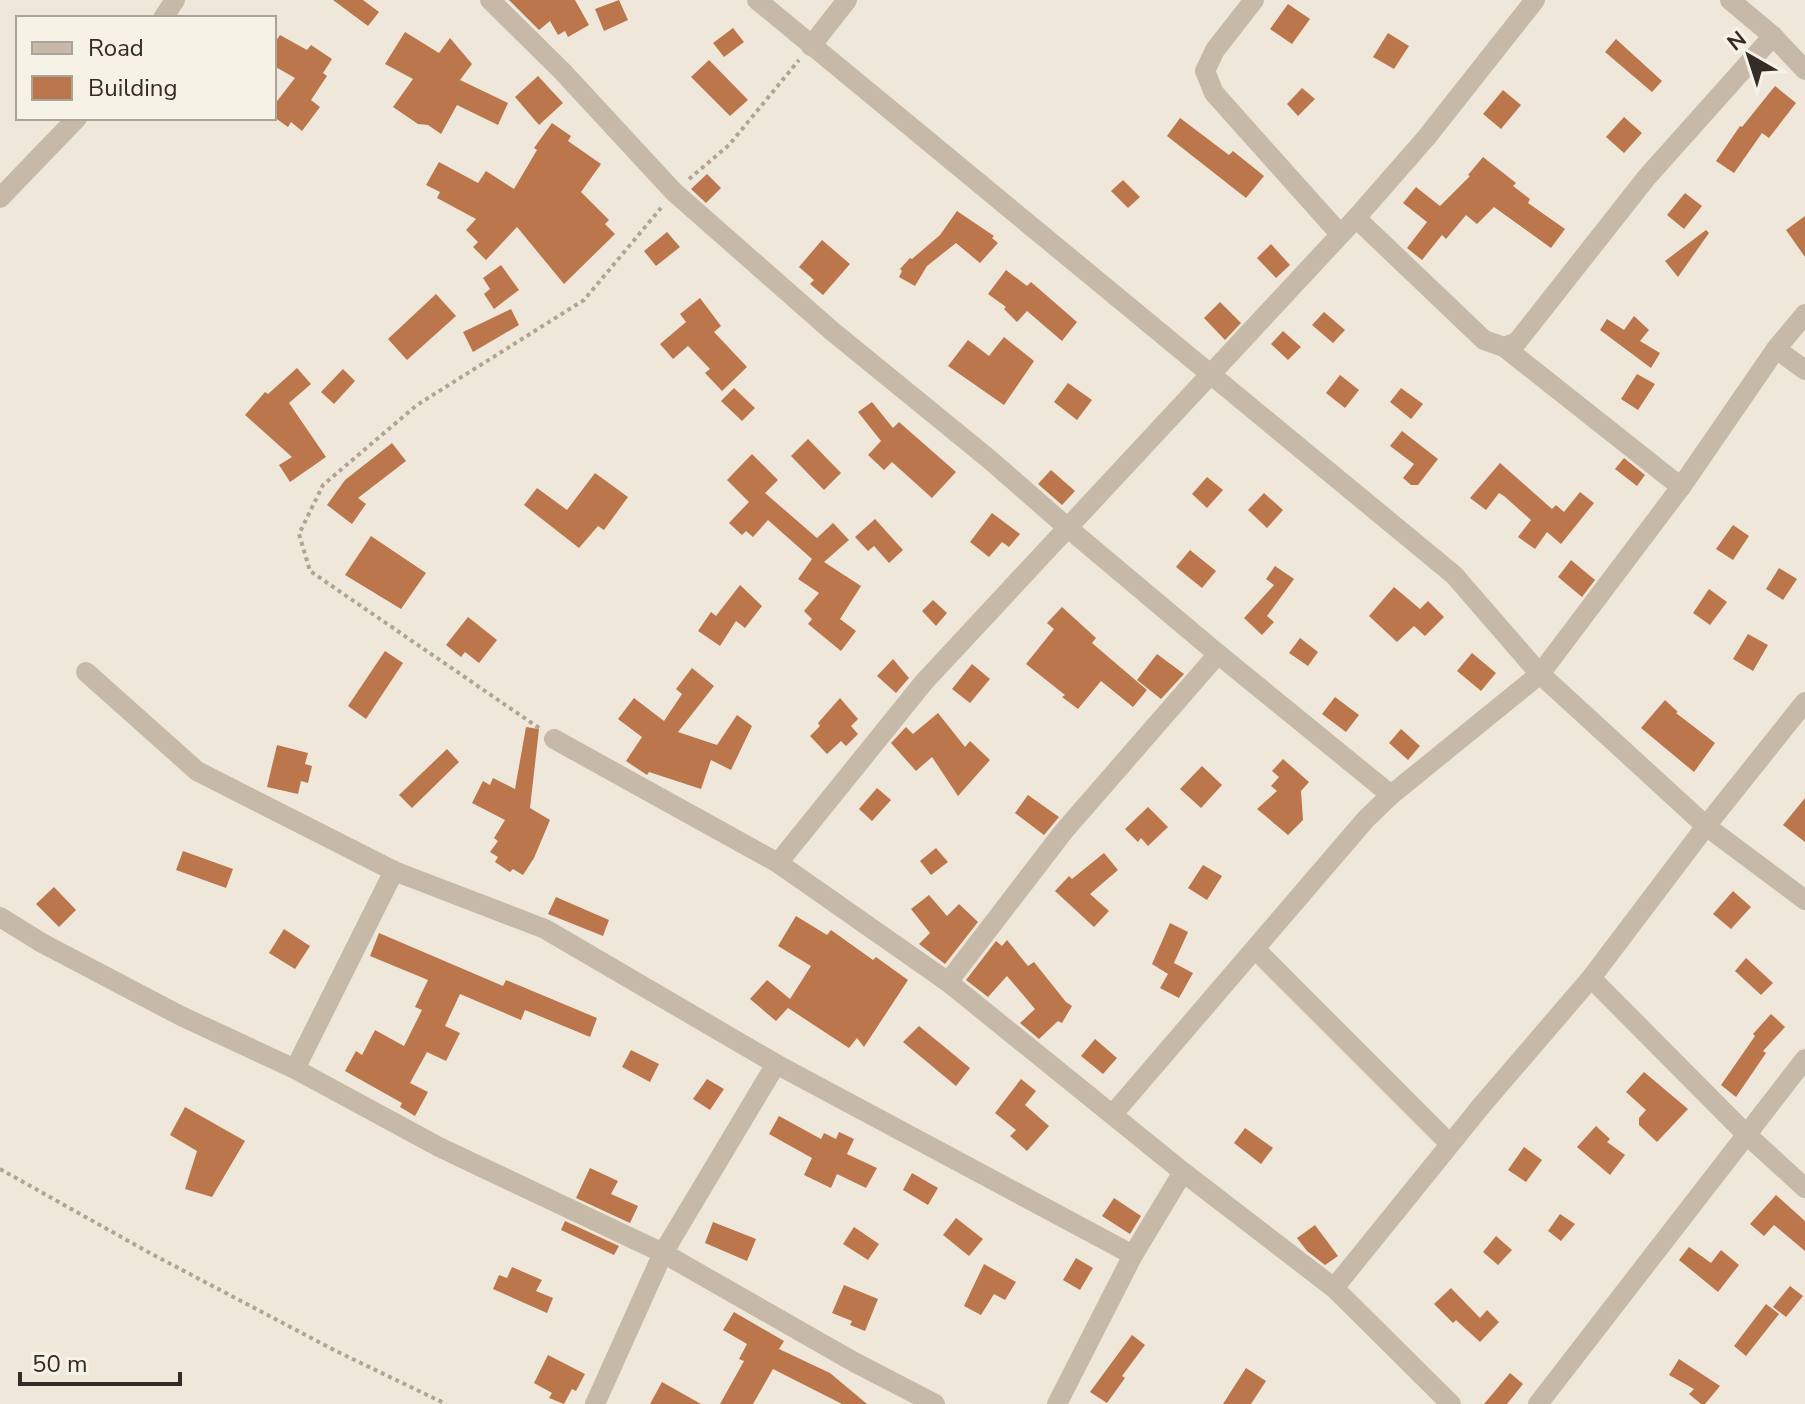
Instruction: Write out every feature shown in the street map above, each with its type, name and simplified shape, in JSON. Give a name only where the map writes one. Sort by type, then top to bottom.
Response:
[{"type":"street","points":[[490,0],[562,71],[674,192],[832,331],[1391,795]]},
{"type":"street","points":[[757,0],[1454,575],[1540,674],[1706,826],[1805,900]]},
{"type":"street","points":[[811,46],[847,0]]},
{"type":"street","points":[[1254,0],[1215,50],[1205,71],[1214,93],[1340,234]]},
{"type":"street","points":[[778,863],[924,682],[1356,218],[1426,138],[1535,0]]},
{"type":"street","points":[[1730,0],[1773,36],[1805,70]]},
{"type":"street","points":[[1504,347],[1517,342],[1647,177],[1773,36]]},
{"type":"street","points":[[0,198],[75,120]]},
{"type":"street","points":[[1356,218],[1484,340],[1504,347],[1681,487]]},
{"type":"street","points":[[1113,1114],[1366,819],[1391,795],[1540,674],[1681,487],[1776,349],[1805,314]]},
{"type":"street","points":[[1776,349],[1805,370]]},
{"type":"street","points":[[948,982],[1064,831],[1218,654]]},
{"type":"street","points":[[86,672],[197,771],[394,871],[545,929],[776,1064],[1133,1255]]},
{"type":"street","points":[[1334,1288],[1450,1144],[1591,978],[1805,702]]},
{"type":"street","points":[[554,739],[778,863],[948,982],[1183,1172],[1334,1288],[1451,1404]]},
{"type":"street","points":[[295,1069],[394,871]]},
{"type":"street","points":[[0,917],[42,943],[181,1016],[295,1069],[439,1147],[663,1253],[854,1362],[935,1404]]},
{"type":"street","points":[[1255,949],[1450,1144]]},
{"type":"street","points":[[1591,978],[1747,1135],[1805,1188]]},
{"type":"street","points":[[1538,1404],[1805,1059]]},
{"type":"street","points":[[595,1404],[663,1253],[776,1064]]},
{"type":"street","points":[[1057,1404],[1133,1255],[1183,1172]]},
{"type":"path","points":[[554,739],[310,571],[299,534],[323,485],[417,405],[584,300],[674,192],[729,145],[811,46]]},
{"type":"path","points":[[0,1169],[148,1252],[336,1351],[446,1404]]},
{"type":"building","points":[[333,0],[363,0],[379,12],[368,26]]},
{"type":"building","points":[[509,0],[575,0],[589,25],[568,37],[565,31],[558,35],[550,21],[539,30]]},
{"type":"building","points":[[619,0],[628,20],[604,31],[595,9]]},
{"type":"building","points":[[1288,4],[1310,19],[1292,44],[1270,29]]},
{"type":"building","points":[[733,28],[744,42],[724,57],[713,43]]},
{"type":"building","points":[[405,32],[439,53],[450,38],[472,64],[460,80],[508,103],[498,125],[457,105],[441,134],[428,125],[418,124],[393,107],[413,79],[385,64]]},
{"type":"building","points":[[1388,33],[1409,46],[1394,69],[1373,57]]},
{"type":"building","points":[[280,35],[307,50],[311,45],[332,59],[323,73],[327,76],[311,100],[320,107],[302,131],[291,122],[288,127],[276,118],[276,102],[295,78],[276,67],[276,41]]},
{"type":"building","points":[[1616,39],[1662,81],[1652,92],[1605,52]]},
{"type":"building","points":[[709,60],[748,100],[730,116],[691,77]]},
{"type":"building","points":[[538,76],[563,103],[539,125],[515,97]]},
{"type":"building","points":[[1775,86],[1796,103],[1769,138],[1762,133],[1734,173],[1716,161],[1740,126]]},
{"type":"building","points":[[1302,88],[1315,99],[1298,116],[1287,104]]},
{"type":"building","points":[[1503,90],[1521,105],[1501,129],[1483,114]]},
{"type":"building","points":[[1624,117],[1642,133],[1624,153],[1606,137]]},
{"type":"building","points":[[1180,118],[1229,155],[1233,151],[1264,176],[1246,198],[1167,136]]},
{"type":"building","points":[[552,123],[571,136],[568,141],[601,164],[581,192],[609,220],[605,224],[615,234],[564,284],[517,227],[486,260],[473,247],[478,242],[466,230],[476,219],[437,198],[440,192],[426,185],[439,162],[478,183],[486,171],[514,189],[537,150],[534,148]]},
{"type":"building","points":[[1483,157],[1516,183],[1513,186],[1530,199],[1528,203],[1565,229],[1551,248],[1494,207],[1477,224],[1466,215],[1446,239],[1442,235],[1422,260],[1407,248],[1427,222],[1403,203],[1416,187],[1440,206],[1470,176]]},
{"type":"building","points":[[707,174],[721,188],[706,203],[691,189]]},
{"type":"building","points":[[1123,180],[1140,197],[1128,208],[1111,191]]},
{"type":"building","points":[[1685,193],[1702,206],[1684,229],[1667,215]]},
{"type":"building","points":[[957,211],[994,236],[992,238],[998,243],[980,263],[956,243],[927,266],[915,286],[899,277],[900,269],[940,235]]},
{"type":"building","points":[[1805,216],[1805,257],[1786,230]]},
{"type":"building","points":[[1706,230],[1709,233],[1678,277],[1665,261]]},
{"type":"building","points":[[667,232],[680,247],[656,266],[644,251]]},
{"type":"building","points":[[822,240],[850,264],[823,295],[810,284],[814,280],[799,267]]},
{"type":"building","points":[[1271,244],[1290,265],[1276,278],[1257,258]]},
{"type":"building","points":[[501,265],[519,290],[494,309],[484,294],[490,289],[483,278]]},
{"type":"building","points":[[1006,270],[1027,286],[1031,282],[1077,322],[1062,341],[1027,311],[1017,322],[1004,309],[1006,307],[988,294]]},
{"type":"building","points":[[436,294],[456,316],[407,360],[388,339]]},
{"type":"building","points":[[700,298],[721,326],[714,332],[747,367],[722,391],[705,373],[710,369],[688,346],[673,359],[660,344],[686,322],[680,314]]},
{"type":"building","points":[[1220,302],[1241,323],[1225,340],[1204,318]]},
{"type":"building","points":[[511,309],[519,325],[473,352],[463,332]]},
{"type":"building","points":[[1324,312],[1345,330],[1333,343],[1312,325]]},
{"type":"building","points":[[1634,316],[1649,330],[1640,341],[1660,353],[1651,368],[1600,330],[1607,319],[1624,330]]},
{"type":"building","points":[[1283,331],[1301,347],[1288,360],[1271,344]]},
{"type":"building","points":[[1004,337],[1034,361],[1004,405],[948,366],[968,340],[989,356]]},
{"type":"building","points":[[297,368],[311,384],[289,403],[326,457],[290,482],[279,465],[292,457],[245,415],[265,392],[268,394]]},
{"type":"building","points":[[343,369],[355,381],[334,404],[321,392]]},
{"type":"building","points":[[1637,374],[1655,384],[1638,410],[1621,399]]},
{"type":"building","points":[[1340,375],[1359,390],[1345,408],[1326,393]]},
{"type":"building","points":[[1068,383],[1092,400],[1077,420],[1054,402]]},
{"type":"building","points":[[734,388],[755,408],[742,421],[721,401]]},
{"type":"building","points":[[1401,388],[1423,404],[1411,419],[1390,402]]},
{"type":"building","points":[[872,402],[893,428],[899,422],[956,472],[932,498],[892,462],[884,470],[868,455],[881,441],[858,412]]},
{"type":"building","points":[[1402,431],[1438,459],[1418,485],[1411,485],[1403,478],[1414,464],[1390,446]]},
{"type":"building","points":[[808,439],[841,473],[824,490],[791,456]]},
{"type":"building","points":[[392,443],[406,461],[358,498],[366,504],[352,524],[327,505],[345,480]]},
{"type":"building","points":[[752,454],[778,480],[765,493],[817,538],[833,523],[849,540],[824,562],[861,586],[840,619],[856,631],[841,651],[808,624],[812,619],[804,611],[819,593],[798,579],[812,559],[768,520],[753,537],[746,531],[742,535],[729,523],[749,502],[727,480]]},
{"type":"building","points":[[1624,458],[1645,475],[1637,486],[1615,469]]},
{"type":"building","points":[[1500,463],[1552,509],[1556,505],[1564,512],[1580,492],[1594,503],[1561,544],[1547,532],[1535,549],[1518,537],[1531,520],[1504,496],[1499,493],[1486,510],[1470,498]]},
{"type":"building","points":[[1051,470],[1075,491],[1062,505],[1038,484]]},
{"type":"building","points":[[595,473],[628,497],[604,530],[598,526],[579,548],[524,505],[537,488],[567,510]]},
{"type":"building","points":[[1207,477],[1223,490],[1207,508],[1192,494]]},
{"type":"building","points":[[1264,493],[1283,510],[1267,528],[1248,510]]},
{"type":"building","points":[[992,513],[1020,534],[1009,547],[1002,542],[989,557],[970,542]]},
{"type":"building","points":[[875,519],[903,550],[889,563],[874,546],[868,551],[855,537]]},
{"type":"building","points":[[1733,525],[1749,536],[1733,560],[1716,549]]},
{"type":"building","points":[[371,536],[426,573],[401,609],[345,575]]},
{"type":"building","points":[[1190,550],[1216,571],[1202,588],[1176,567]]},
{"type":"building","points":[[1571,560],[1595,580],[1582,597],[1558,577]]},
{"type":"building","points":[[1275,566],[1294,579],[1267,616],[1274,622],[1262,635],[1244,618],[1274,585],[1266,579]]},
{"type":"building","points":[[1779,568],[1797,579],[1783,600],[1766,589]]},
{"type":"building","points":[[740,585],[762,606],[745,628],[736,621],[720,646],[698,631],[711,612],[716,616]]},
{"type":"building","points":[[1394,587],[1420,609],[1428,601],[1444,617],[1425,636],[1414,626],[1397,642],[1369,616]]},
{"type":"building","points":[[1709,589],[1727,602],[1710,625],[1693,613]]},
{"type":"building","points":[[933,600],[947,613],[936,626],[922,611]]},
{"type":"building","points":[[1062,607],[1096,638],[1092,643],[1147,690],[1133,707],[1101,681],[1078,709],[1026,664],[1054,629],[1047,623]]},
{"type":"building","points":[[468,617],[497,640],[479,663],[465,652],[461,657],[446,645]]},
{"type":"building","points":[[1748,634],[1768,645],[1753,671],[1733,659]]},
{"type":"building","points":[[1300,638],[1318,652],[1308,666],[1289,653]]},
{"type":"building","points":[[385,651],[403,663],[366,719],[348,706]]},
{"type":"building","points":[[1472,653],[1496,673],[1481,691],[1457,671]]},
{"type":"building","points":[[1157,654],[1184,674],[1161,699],[1137,680]]},
{"type":"building","points":[[893,659],[909,678],[896,693],[877,676]]},
{"type":"building","points":[[972,664],[990,679],[970,703],[952,689]]},
{"type":"building","points":[[692,668],[714,686],[678,732],[717,745],[737,715],[752,726],[731,770],[711,760],[701,789],[649,772],[647,775],[626,761],[642,737],[618,719],[634,698],[664,721],[682,694],[676,689]]},
{"type":"building","points":[[1335,697],[1359,715],[1346,732],[1322,714]]},
{"type":"building","points":[[840,698],[858,719],[851,726],[858,734],[846,746],[841,741],[827,754],[810,736]]},
{"type":"building","points":[[1665,700],[1676,713],[1715,743],[1694,772],[1641,728]]},
{"type":"building","points":[[938,713],[965,747],[970,741],[990,760],[958,796],[932,757],[916,771],[891,743],[906,727],[913,734]]},
{"type":"building","points":[[526,727],[539,729],[530,808],[550,820],[523,875],[513,869],[510,872],[495,862],[498,857],[490,852],[498,841],[494,838],[505,820],[472,803],[483,781],[490,785],[493,778],[515,789]]},
{"type":"building","points":[[1401,729],[1420,746],[1408,760],[1389,743]]},
{"type":"building","points":[[277,745],[308,753],[305,764],[312,766],[308,783],[301,781],[298,794],[267,787]]},
{"type":"building","points":[[447,749],[459,762],[412,808],[399,795]]},
{"type":"building","points":[[1283,759],[1309,782],[1301,791],[1303,820],[1288,835],[1257,809],[1277,791],[1271,786],[1279,777],[1272,771]]},
{"type":"building","points":[[1202,766],[1222,785],[1201,808],[1180,789]]},
{"type":"building","points":[[877,788],[891,800],[872,821],[859,809]]},
{"type":"building","points":[[1028,795],[1059,817],[1044,835],[1015,813]]},
{"type":"building","points":[[1805,798],[1805,842],[1783,825]]},
{"type":"building","points":[[1148,807],[1168,827],[1148,846],[1141,838],[1138,842],[1125,829]]},
{"type":"building","points":[[936,848],[948,862],[931,875],[920,861]]},
{"type":"building","points":[[183,851],[233,869],[226,888],[176,870]]},
{"type":"building","points":[[1104,853],[1118,870],[1090,894],[1109,911],[1094,927],[1055,891],[1069,876],[1072,879]]},
{"type":"building","points":[[1203,865],[1222,876],[1207,900],[1188,888]]},
{"type":"building","points":[[54,887],[76,910],[59,927],[36,904]]},
{"type":"building","points":[[1733,891],[1751,907],[1731,929],[1713,914]]},
{"type":"building","points":[[929,895],[947,916],[959,904],[978,922],[945,964],[919,944],[930,933],[911,909]]},
{"type":"building","points":[[556,897],[609,920],[603,936],[548,914]]},
{"type":"building","points":[[796,916],[827,935],[831,930],[908,980],[864,1047],[857,1038],[849,1048],[788,1008],[776,1021],[750,999],[767,980],[790,999],[811,966],[778,946]]},
{"type":"building","points":[[1170,923],[1188,932],[1173,965],[1193,973],[1179,998],[1160,988],[1168,974],[1152,964]]},
{"type":"building","points":[[284,929],[310,946],[295,969],[269,953]]},
{"type":"building","points":[[379,933],[503,986],[506,980],[597,1018],[590,1037],[525,1010],[521,1020],[460,994],[445,1026],[460,1033],[446,1061],[427,1052],[410,1083],[428,1092],[415,1116],[400,1107],[402,1103],[345,1071],[356,1051],[362,1055],[375,1030],[404,1046],[422,1010],[415,1007],[428,980],[370,956]]},
{"type":"building","points":[[1007,940],[1028,966],[1034,962],[1072,1006],[1062,1023],[1058,1021],[1039,1039],[1020,1023],[1035,1009],[1007,976],[988,997],[966,980],[996,941],[1002,946]]},
{"type":"building","points":[[1746,958],[1773,983],[1761,995],[1735,971]]},
{"type":"building","points":[[1771,1014],[1785,1027],[1763,1051],[1766,1053],[1736,1097],[1721,1085],[1755,1036],[1753,1034]]},
{"type":"building","points":[[919,1026],[970,1068],[956,1086],[903,1042]]},
{"type":"building","points":[[1095,1039],[1117,1058],[1103,1074],[1081,1056]]},
{"type":"building","points":[[631,1050],[659,1064],[650,1082],[622,1067]]},
{"type":"building","points":[[1644,1072],[1688,1109],[1657,1142],[1639,1125],[1639,1118],[1646,1110],[1626,1092]]},
{"type":"building","points":[[707,1079],[724,1089],[710,1110],[693,1099]]},
{"type":"building","points":[[1021,1079],[1036,1091],[1025,1105],[1049,1126],[1027,1151],[1010,1136],[1016,1130],[995,1113]]},
{"type":"building","points":[[185,1107],[245,1141],[212,1197],[185,1189],[197,1151],[170,1135]]},
{"type":"building","points":[[779,1116],[821,1139],[824,1133],[836,1139],[839,1132],[854,1139],[847,1154],[877,1168],[866,1188],[837,1174],[831,1188],[804,1175],[812,1158],[769,1134]]},
{"type":"building","points":[[1596,1126],[1610,1139],[1607,1142],[1625,1155],[1610,1175],[1577,1147]]},
{"type":"building","points":[[1245,1128],[1273,1148],[1261,1164],[1234,1143]]},
{"type":"building","points":[[1524,1147],[1542,1160],[1526,1182],[1508,1170]]},
{"type":"building","points":[[590,1168],[618,1181],[611,1194],[638,1206],[630,1223],[576,1198]]},
{"type":"building","points":[[912,1173],[938,1188],[928,1205],[903,1190]]},
{"type":"building","points":[[1776,1195],[1805,1221],[1805,1251],[1774,1225],[1764,1236],[1750,1224]]},
{"type":"building","points":[[1114,1198],[1141,1216],[1130,1234],[1102,1216]]},
{"type":"building","points":[[1560,1214],[1575,1224],[1561,1241],[1548,1231]]},
{"type":"building","points":[[956,1218],[983,1239],[969,1256],[943,1235]]},
{"type":"building","points":[[565,1221],[619,1246],[614,1255],[561,1230]]},
{"type":"building","points":[[713,1222],[756,1239],[747,1261],[705,1243]]},
{"type":"building","points":[[1315,1225],[1338,1256],[1325,1265],[1307,1251],[1297,1238]]},
{"type":"building","points":[[854,1227],[879,1244],[868,1260],[843,1244]]},
{"type":"building","points":[[1496,1236],[1512,1250],[1498,1265],[1483,1252]]},
{"type":"building","points":[[1689,1247],[1711,1263],[1721,1250],[1739,1265],[1718,1292],[1679,1260]]},
{"type":"building","points":[[1076,1258],[1093,1268],[1080,1290],[1063,1280]]},
{"type":"building","points":[[984,1264],[1016,1282],[1005,1300],[994,1294],[981,1315],[964,1306]]},
{"type":"building","points":[[512,1267],[542,1280],[536,1291],[553,1298],[547,1313],[493,1289],[499,1275],[507,1278]]},
{"type":"building","points":[[844,1285],[878,1299],[865,1331],[850,1325],[852,1321],[832,1313]]},
{"type":"building","points":[[1790,1286],[1803,1296],[1786,1317],[1773,1307]]},
{"type":"building","points":[[1451,1288],[1480,1318],[1487,1310],[1499,1322],[1480,1342],[1456,1320],[1453,1323],[1434,1304]]},
{"type":"building","points":[[1766,1304],[1779,1314],[1746,1356],[1734,1346]]},
{"type":"building","points":[[734,1312],[784,1341],[779,1349],[830,1373],[867,1404],[842,1404],[773,1369],[753,1404],[720,1404],[744,1361],[739,1359],[747,1344],[723,1330]]},
{"type":"building","points":[[1132,1335],[1145,1345],[1107,1403],[1090,1392]]},
{"type":"building","points":[[548,1355],[585,1374],[564,1404],[549,1398],[552,1393],[534,1383]]},
{"type":"building","points":[[1679,1359],[1720,1386],[1705,1404],[1689,1394],[1694,1389],[1669,1375]]},
{"type":"building","points":[[1246,1368],[1266,1381],[1251,1404],[1223,1404]]},
{"type":"building","points":[[1510,1373],[1523,1384],[1507,1404],[1484,1404]]},
{"type":"building","points":[[662,1382],[701,1404],[650,1404]]}]
